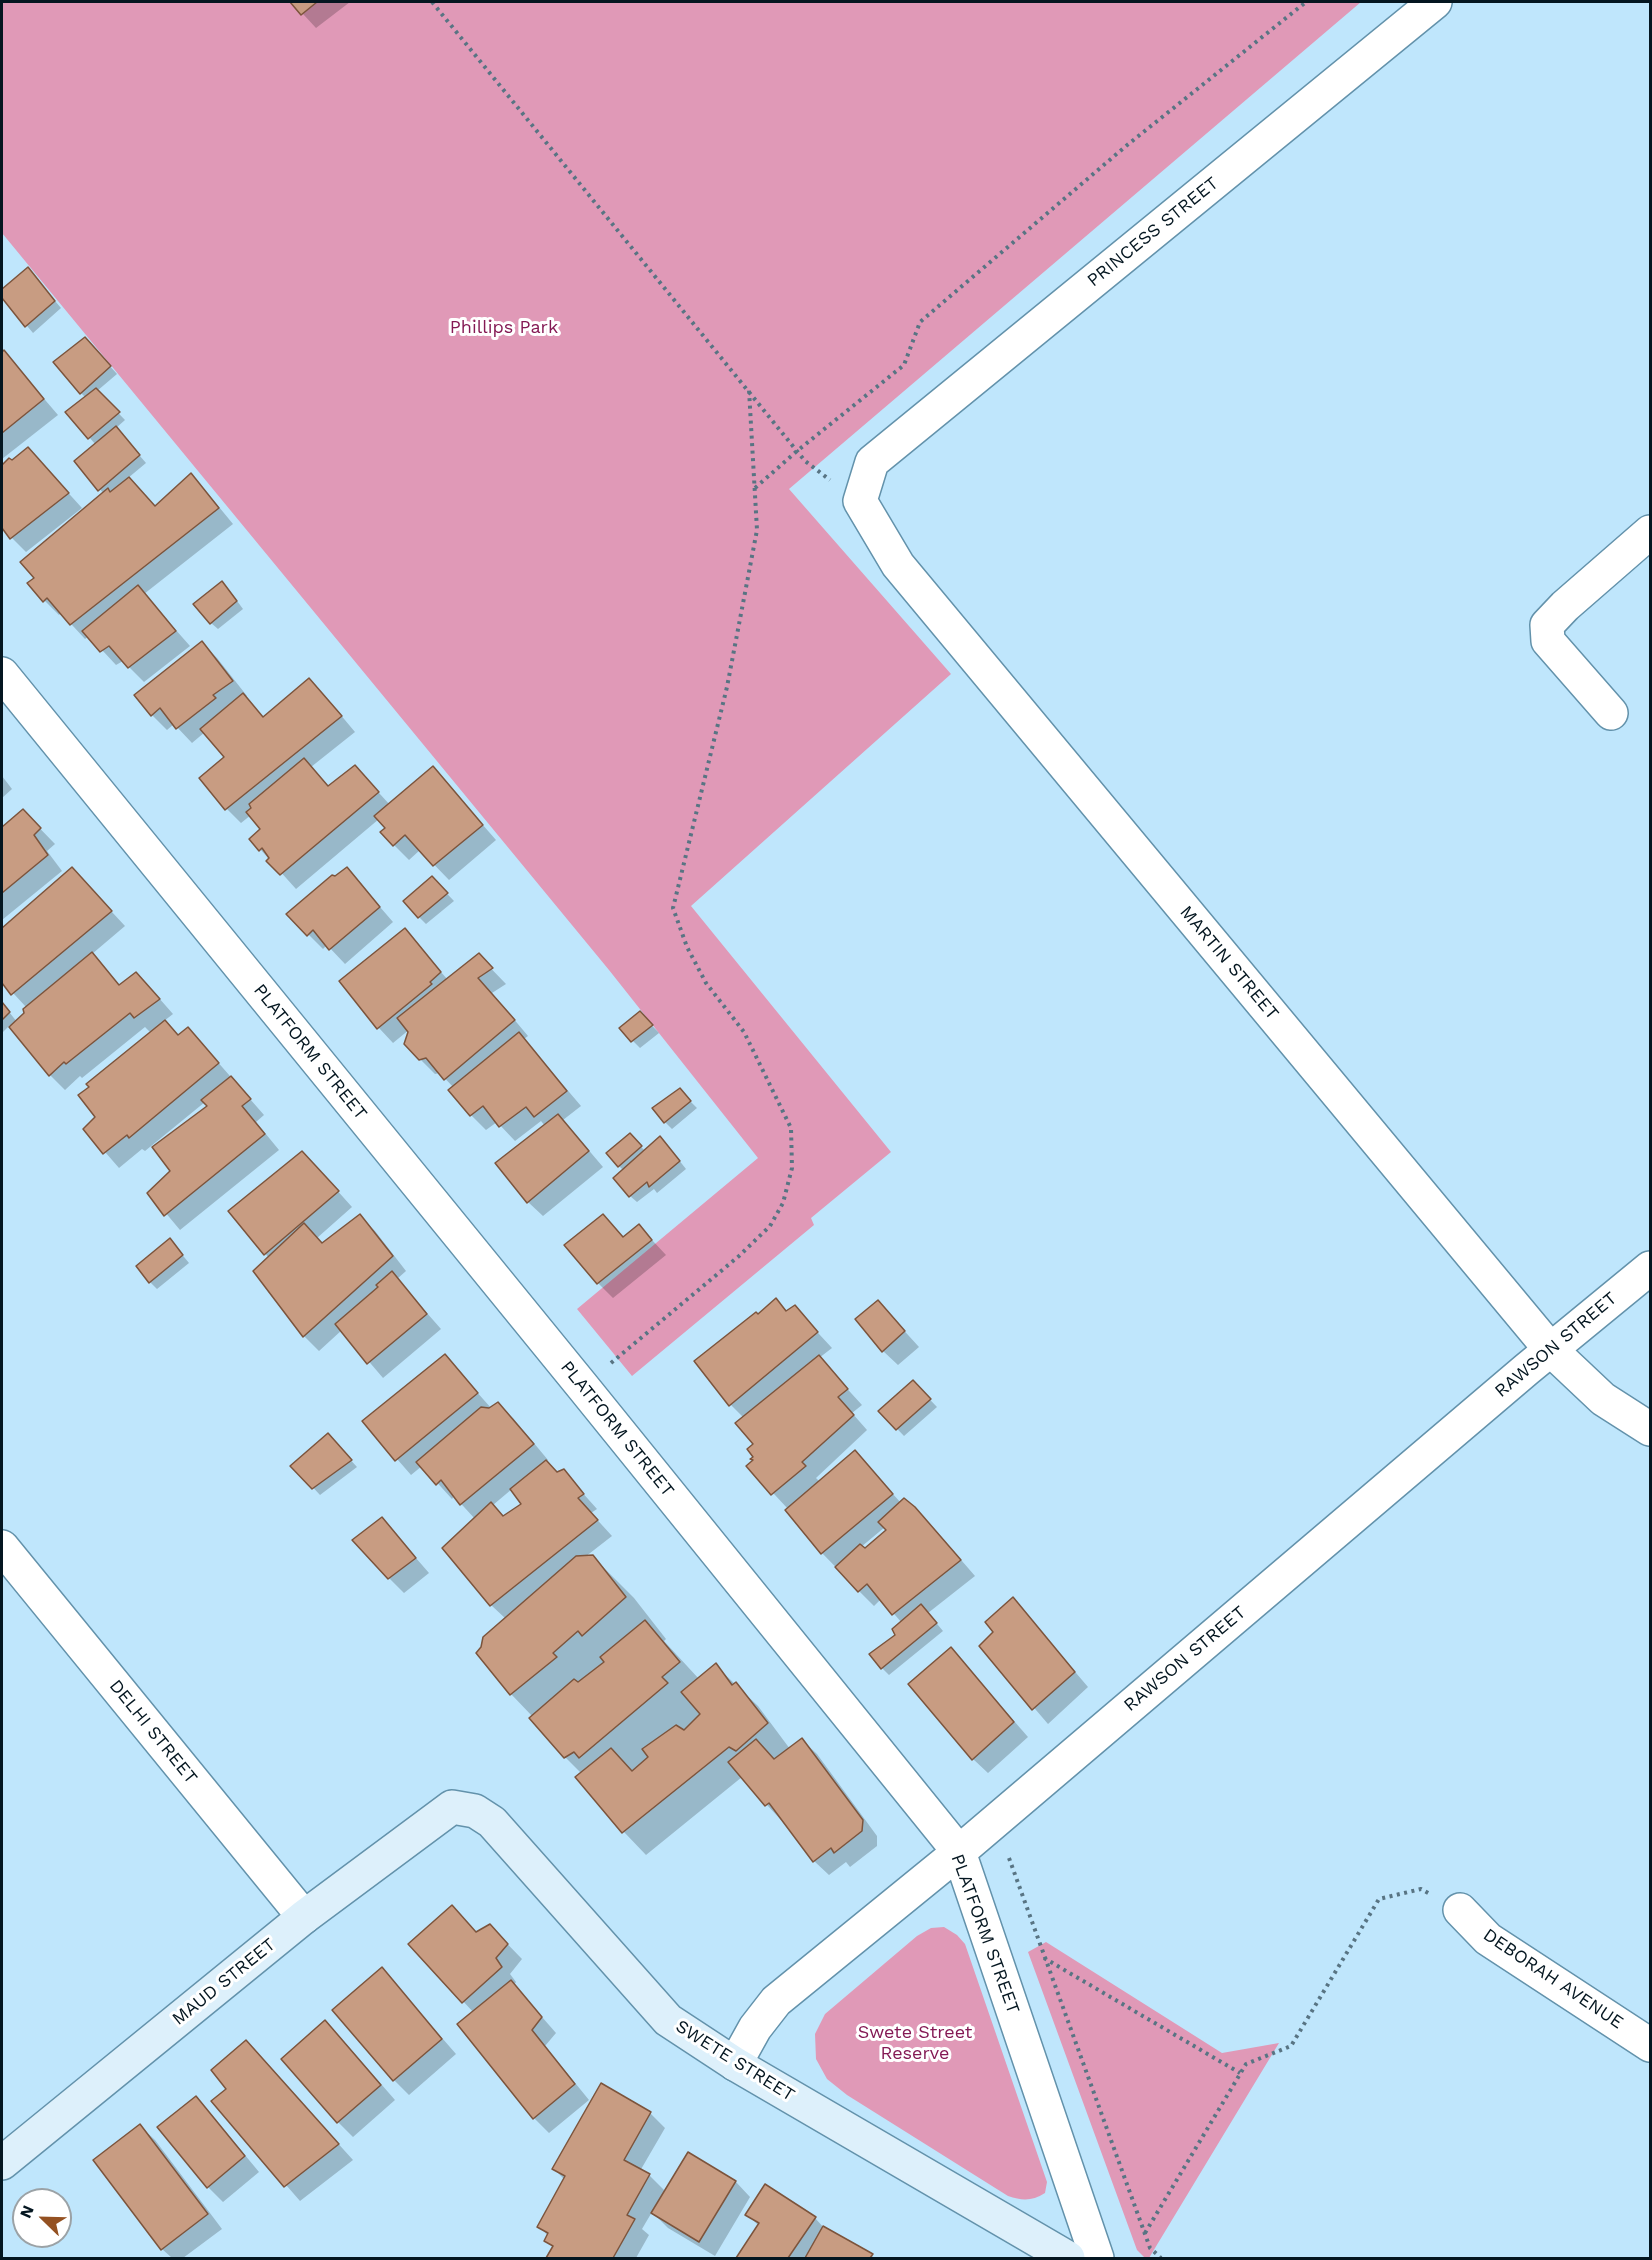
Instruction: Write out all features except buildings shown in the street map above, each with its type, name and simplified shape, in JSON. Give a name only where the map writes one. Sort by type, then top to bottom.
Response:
[{"type":"street","name":"PRINCESS STREET","points":[[860,501],[872,462],[1435,2]]},
{"type":"street","name":"MARTIN STREET","points":[[860,501],[898,565],[1550,1349],[1603,1399],[1650,1429]]},
{"type":"street","points":[[1611,713],[1548,641],[1547,625],[1565,606],[1650,532]]},
{"type":"street","name":"PLATFORM STREET","points":[[2,674],[959,1852],[1097,2259]]},
{"type":"street","name":"RAWSON STREET","points":[[735,2064],[755,2028],[776,2001],[959,1852],[1550,1349],[1650,1268]]},
{"type":"street","name":"DELHI STREET","points":[[2,1547],[304,1917]]},
{"type":"street","name":"MAUD STREET","points":[[2,2163],[304,1917],[452,1807]]},
{"type":"street","name":"SWETE STREET","points":[[452,1807],[475,1811],[492,1822],[668,2020],[735,2064],[1068,2259]]},
{"type":"street","name":"DEBORAH AVENUE","points":[[1460,1910],[1488,1939],[1650,2044]]},
{"type":"path","points":[[432,2],[797,451],[812,467],[860,501]]},
{"type":"path","points":[[754,488],[904,365],[920,322],[1126,146],[1306,2]]},
{"type":"path","points":[[583,1387],[739,1256],[770,1226],[783,1203],[792,1168],[791,1128],[787,1119],[744,1032],[706,983],[687,947],[673,908],[727,687],[757,530],[748,390]]},
{"type":"path","points":[[996,1819],[1150,2248],[1161,2259]]},
{"type":"path","points":[[1145,2233],[1246,2064],[1291,2046],[1378,1899],[1421,1889],[1460,1910]]},
{"type":"path","points":[[1044,1958],[1240,2073]]},
{"type":"green space","name":"Phillips Park","points":[[2,2],[1361,2],[789,489],[951,674],[691,906],[891,1152],[811,1218],[814,1225],[632,1376],[577,1309],[758,1158],[609,970],[2,233]]},
{"type":"green space","name":"Swete Street Reserve","points":[[944,1927],[957,1935],[965,1944],[1047,2182],[1045,2193],[1036,2198],[1023,2199],[1008,2196],[847,2095],[827,2079],[816,2059],[815,2034],[825,2014],[917,1936],[931,1928]]},
{"type":"green space","points":[[1046,1942],[1222,2053],[1279,2043],[1149,2258],[1145,2258],[1137,2250],[1028,1952]]}]
